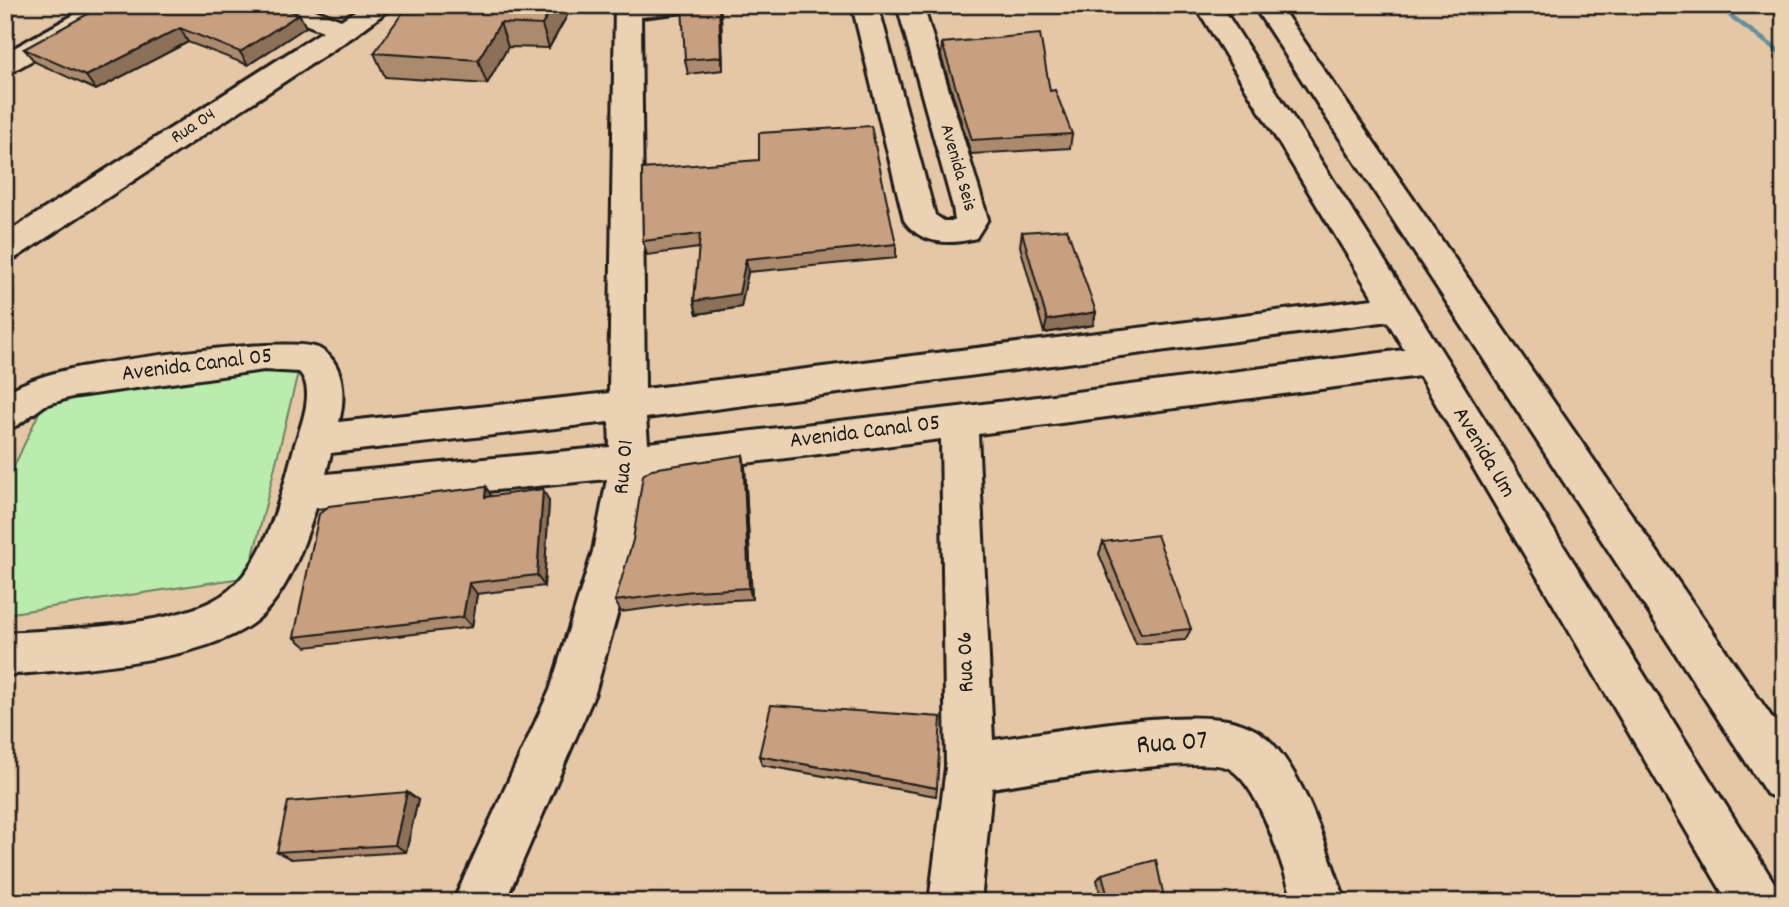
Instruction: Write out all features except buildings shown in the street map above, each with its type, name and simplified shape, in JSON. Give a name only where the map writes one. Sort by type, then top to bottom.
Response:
[{"type":"street","points":[[5,64],[111,5]]},
{"type":"street","points":[[278,5],[345,30]]},
{"type":"street","name":"Rua 04","points":[[5,249],[382,5]]},
{"type":"street","points":[[628,8],[693,5]]},
{"type":"street","name":"Avenida Seis","points":[[865,5],[920,220],[932,230],[949,233],[965,230],[972,219],[910,5]]},
{"type":"street","name":"Avenida Um","points":[[1208,5],[1397,308],[1757,902]]},
{"type":"street","points":[[1266,5],[1784,777]]},
{"type":"street","name":"Rua 01","points":[[479,902],[572,694],[614,551],[629,461],[628,8]]},
{"type":"street","points":[[315,440],[627,406],[1397,308]]},
{"type":"street","name":"Avenida Canal 05","points":[[5,415],[33,394],[72,383],[264,357],[293,356],[308,359],[323,373],[324,408],[303,493],[268,573],[258,590],[243,606],[225,617],[192,629],[159,636],[5,654]]},
{"type":"street","name":"Avenida Canal 05","points":[[303,493],[629,461],[959,422],[1427,360]]},
{"type":"street","name":"Rua 06","points":[[954,902],[970,767],[959,422]]},
{"type":"street","name":"Rua 07","points":[[970,767],[1184,740],[1229,743],[1241,747],[1271,784],[1288,816],[1320,902]]},
{"type":"green space","points":[[301,360],[248,577],[5,614],[5,486],[48,393]]},
{"type":"waterway","points":[[1715,5],[1784,56]]}]
